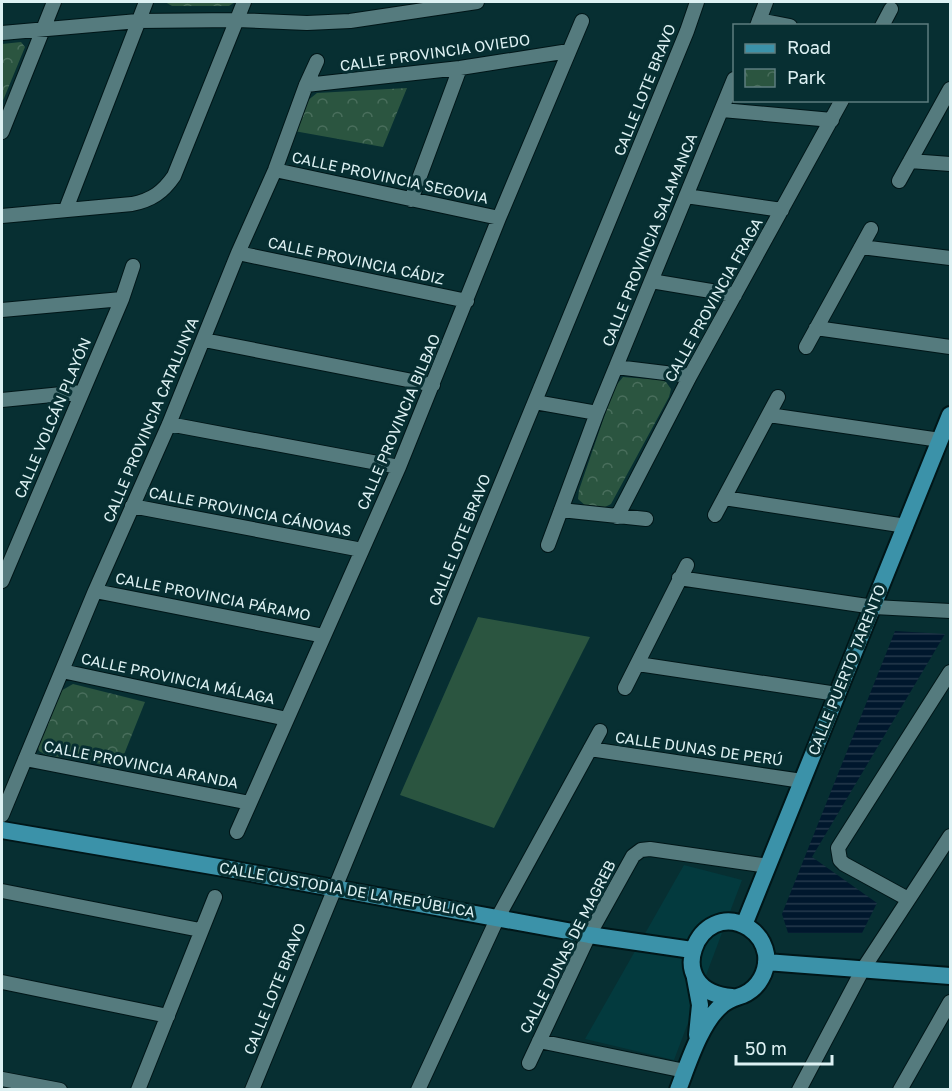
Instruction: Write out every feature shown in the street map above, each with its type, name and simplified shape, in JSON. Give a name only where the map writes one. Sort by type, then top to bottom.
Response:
[{"type":"main road","name":"CALLE PUERTO TARENTO","points":[[744,925],[951,415]]},
{"type":"main road","name":"CALLE CUSTODIA DE LA REPÚBLICA","points":[[2,830],[589,935],[692,950]]},
{"type":"main road","points":[[678,1089],[712,1015],[721,1005],[742,995],[759,982],[764,973],[765,951],[761,940],[754,931],[744,925],[732,922],[713,926],[698,938],[692,950],[691,963],[700,1005],[695,1048]]},
{"type":"main road","points":[[766,962],[951,976]]},
{"type":"main road","points":[[694,975],[710,992],[720,997],[732,998]]},
{"type":"street","points":[[2,132],[54,2]]},
{"type":"street","points":[[66,209],[146,2]]},
{"type":"street","points":[[2,216],[143,202],[157,195],[174,176],[244,2]]},
{"type":"street","points":[[2,33],[138,21],[237,20],[307,23],[350,21],[477,2]]},
{"type":"street","name":"CALLE LOTE BRAVO","points":[[252,1089],[683,42],[697,2]]},
{"type":"street","points":[[758,23],[766,2]]},
{"type":"street","points":[[883,24],[891,9]]},
{"type":"street","name":"CALLE PROVINCIA BILBAO","points":[[237,832],[399,466],[467,301],[498,218],[582,21]]},
{"type":"street","name":"CALLE PROVINCIA OVIEDO","points":[[306,85],[460,68],[569,51]]},
{"type":"street","name":"CALLE PROVINCIA CATALUNYA","points":[[2,815],[95,591],[169,424],[317,61]]},
{"type":"street","points":[[411,200],[460,68]]},
{"type":"street","name":"CALLE PROVINCIA SALAMANCA","points":[[548,545],[597,413],[733,84]]},
{"type":"street","points":[[899,181],[951,89]]},
{"type":"street","name":"CALLE PROVINCIA FRAGA","points":[[617,516],[690,376],[841,102]]},
{"type":"street","points":[[722,110],[832,120]]},
{"type":"street","points":[[910,161],[951,164]]},
{"type":"street","name":"CALLE PROVINCIA SEGOVIA","points":[[274,170],[498,218]]},
{"type":"street","points":[[686,196],[782,210]]},
{"type":"street","points":[[806,347],[871,229]]},
{"type":"street","points":[[861,247],[951,258]]},
{"type":"street","name":"CALLE PROVINCIA CÁDIZ","points":[[238,253],[467,301]]},
{"type":"street","name":"CALLE VOLCÁN PLAYÓN","points":[[2,581],[122,298],[133,266]]},
{"type":"street","points":[[651,281],[735,296]]},
{"type":"street","points":[[2,310],[122,298]]},
{"type":"street","points":[[816,328],[951,348]]},
{"type":"street","points":[[204,340],[433,385]]},
{"type":"street","points":[[616,366],[690,376]]},
{"type":"street","points":[[2,400],[82,392]]},
{"type":"street","points":[[715,514],[778,397]]},
{"type":"street","points":[[535,402],[597,413]]},
{"type":"street","points":[[768,415],[940,440]]},
{"type":"street","points":[[169,424],[399,466]]},
{"type":"street","points":[[724,498],[906,526]]},
{"type":"street","name":"CALLE PROVINCIA CÁNOVAS","points":[[132,506],[362,550]]},
{"type":"street","points":[[561,510],[646,519]]},
{"type":"street","points":[[625,688],[687,565]]},
{"type":"street","points":[[680,578],[874,607],[951,611]]},
{"type":"street","name":"CALLE PROVINCIA PÁRAMO","points":[[95,591],[324,636]]},
{"type":"street","points":[[638,664],[837,694]]},
{"type":"street","name":"CALLE PROVINCIA MÁLAGA","points":[[62,671],[287,719]]},
{"type":"street","points":[[908,899],[844,864],[840,860],[838,848],[951,672]]},
{"type":"street","points":[[418,1089],[498,917],[600,731]]},
{"type":"street","name":"CALLE DUNAS DE PERÚ","points":[[590,749],[802,781]]},
{"type":"street","name":"CALLE PROVINCIA ARANDA","points":[[25,759],[250,803]]},
{"type":"street","points":[[800,1089],[863,969],[951,836]]},
{"type":"street","name":"CALLE DUNAS DE MAGREB","points":[[529,1063],[589,935],[633,856],[641,850],[650,849],[768,866]]},
{"type":"street","points":[[2,891],[200,930]]},
{"type":"street","points":[[138,1089],[215,897]]},
{"type":"street","points":[[2,982],[168,1016]]},
{"type":"street","points":[[900,1089],[951,1002]]},
{"type":"street","points":[[540,1041],[685,1071]]},
{"type":"street","points":[[2,1079],[60,1089]]},
{"type":"shaded area","points":[[895,631],[945,634],[812,857],[877,903],[862,933],[788,933],[782,914]]},
{"type":"shaded area","points":[[684,865],[742,880],[674,1060],[585,1039]]},
{"type":"green space","points":[[165,2],[235,2],[229,6],[172,6]]},
{"type":"green space","points":[[21,42],[25,47],[2,103],[2,44]]},
{"type":"green space","points":[[407,88],[383,147],[294,131],[307,101],[317,93]]},
{"type":"green space","points":[[623,377],[666,382],[671,389],[669,397],[611,504],[605,507],[587,507],[578,499],[579,490],[614,388]]},
{"type":"green space","points":[[478,617],[590,637],[494,828],[400,795]]},
{"type":"green space","points":[[73,684],[145,702],[119,767],[46,755],[39,751],[37,744],[59,692]]}]
